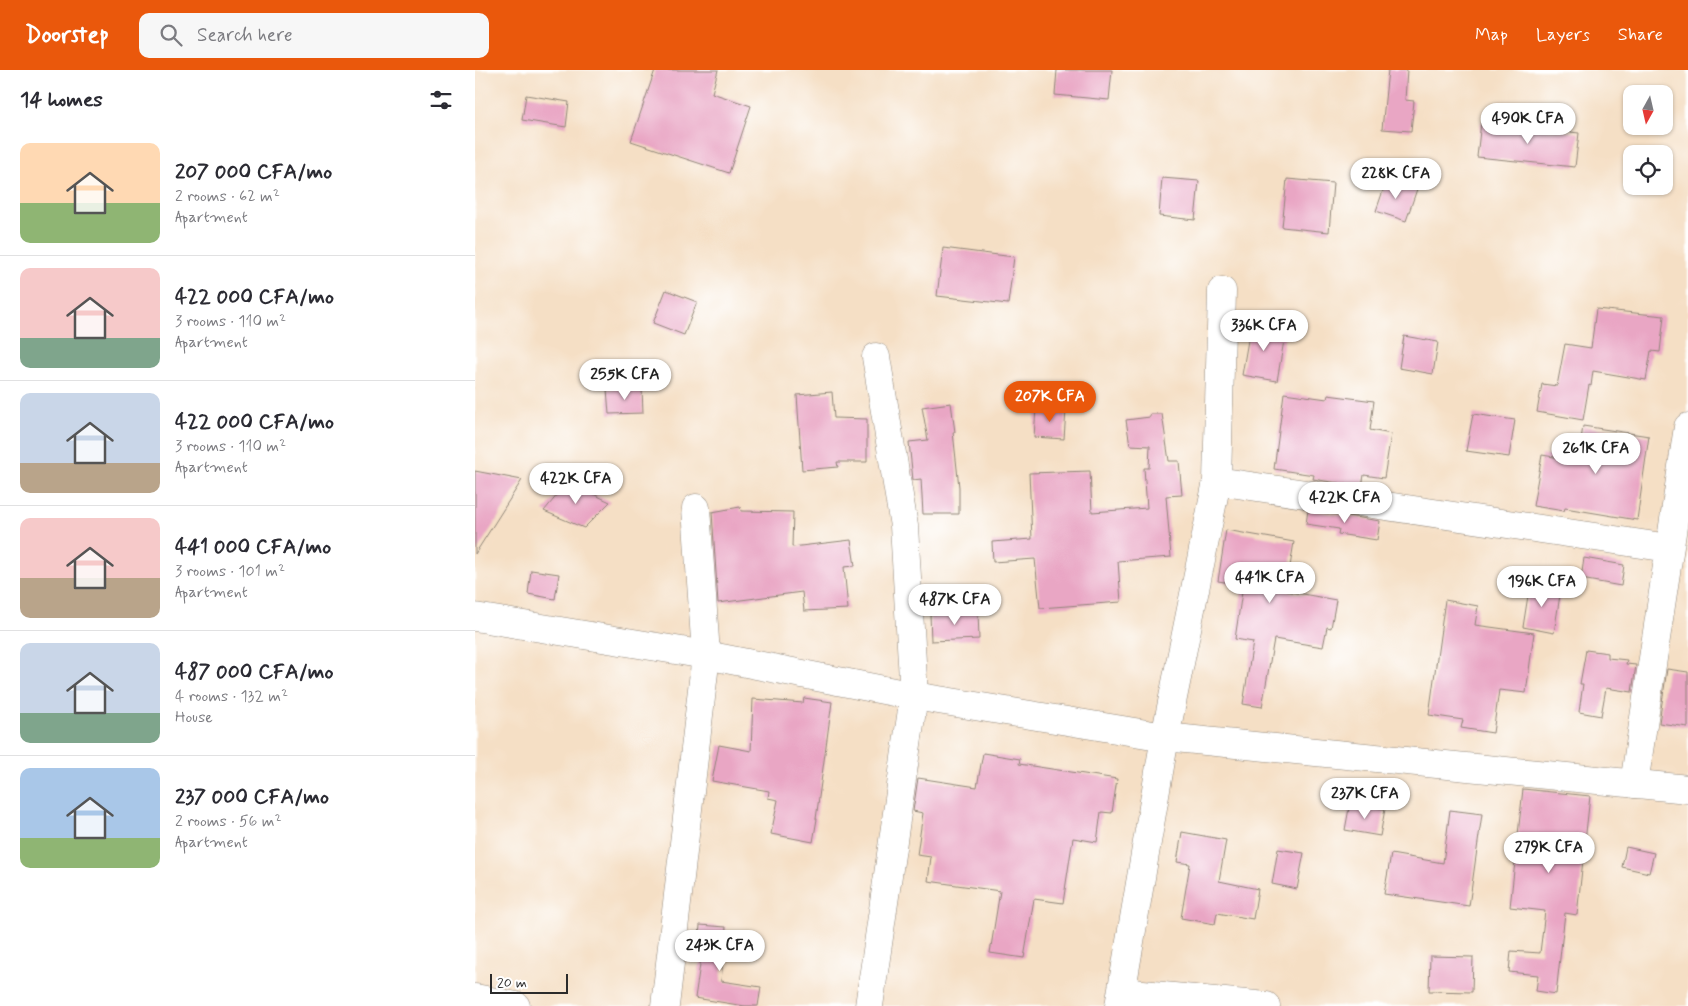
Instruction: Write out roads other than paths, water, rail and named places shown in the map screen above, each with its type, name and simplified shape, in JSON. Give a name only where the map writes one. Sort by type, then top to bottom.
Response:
[{"type":"street","points":[[1221,291],[1217,481],[1165,737],[1121,999],[1266,1006]]},
{"type":"street","points":[[869,1006],[914,696],[904,526],[876,357]]},
{"type":"street","points":[[1634,784],[1688,427]]},
{"type":"street","points":[[1217,481],[1669,548]]},
{"type":"street","points":[[665,1006],[706,655],[696,508]]},
{"type":"street","points":[[475,617],[706,655],[914,696],[1165,737],[1688,789]]},
{"type":"street","points":[[475,998],[516,1006]]}]
